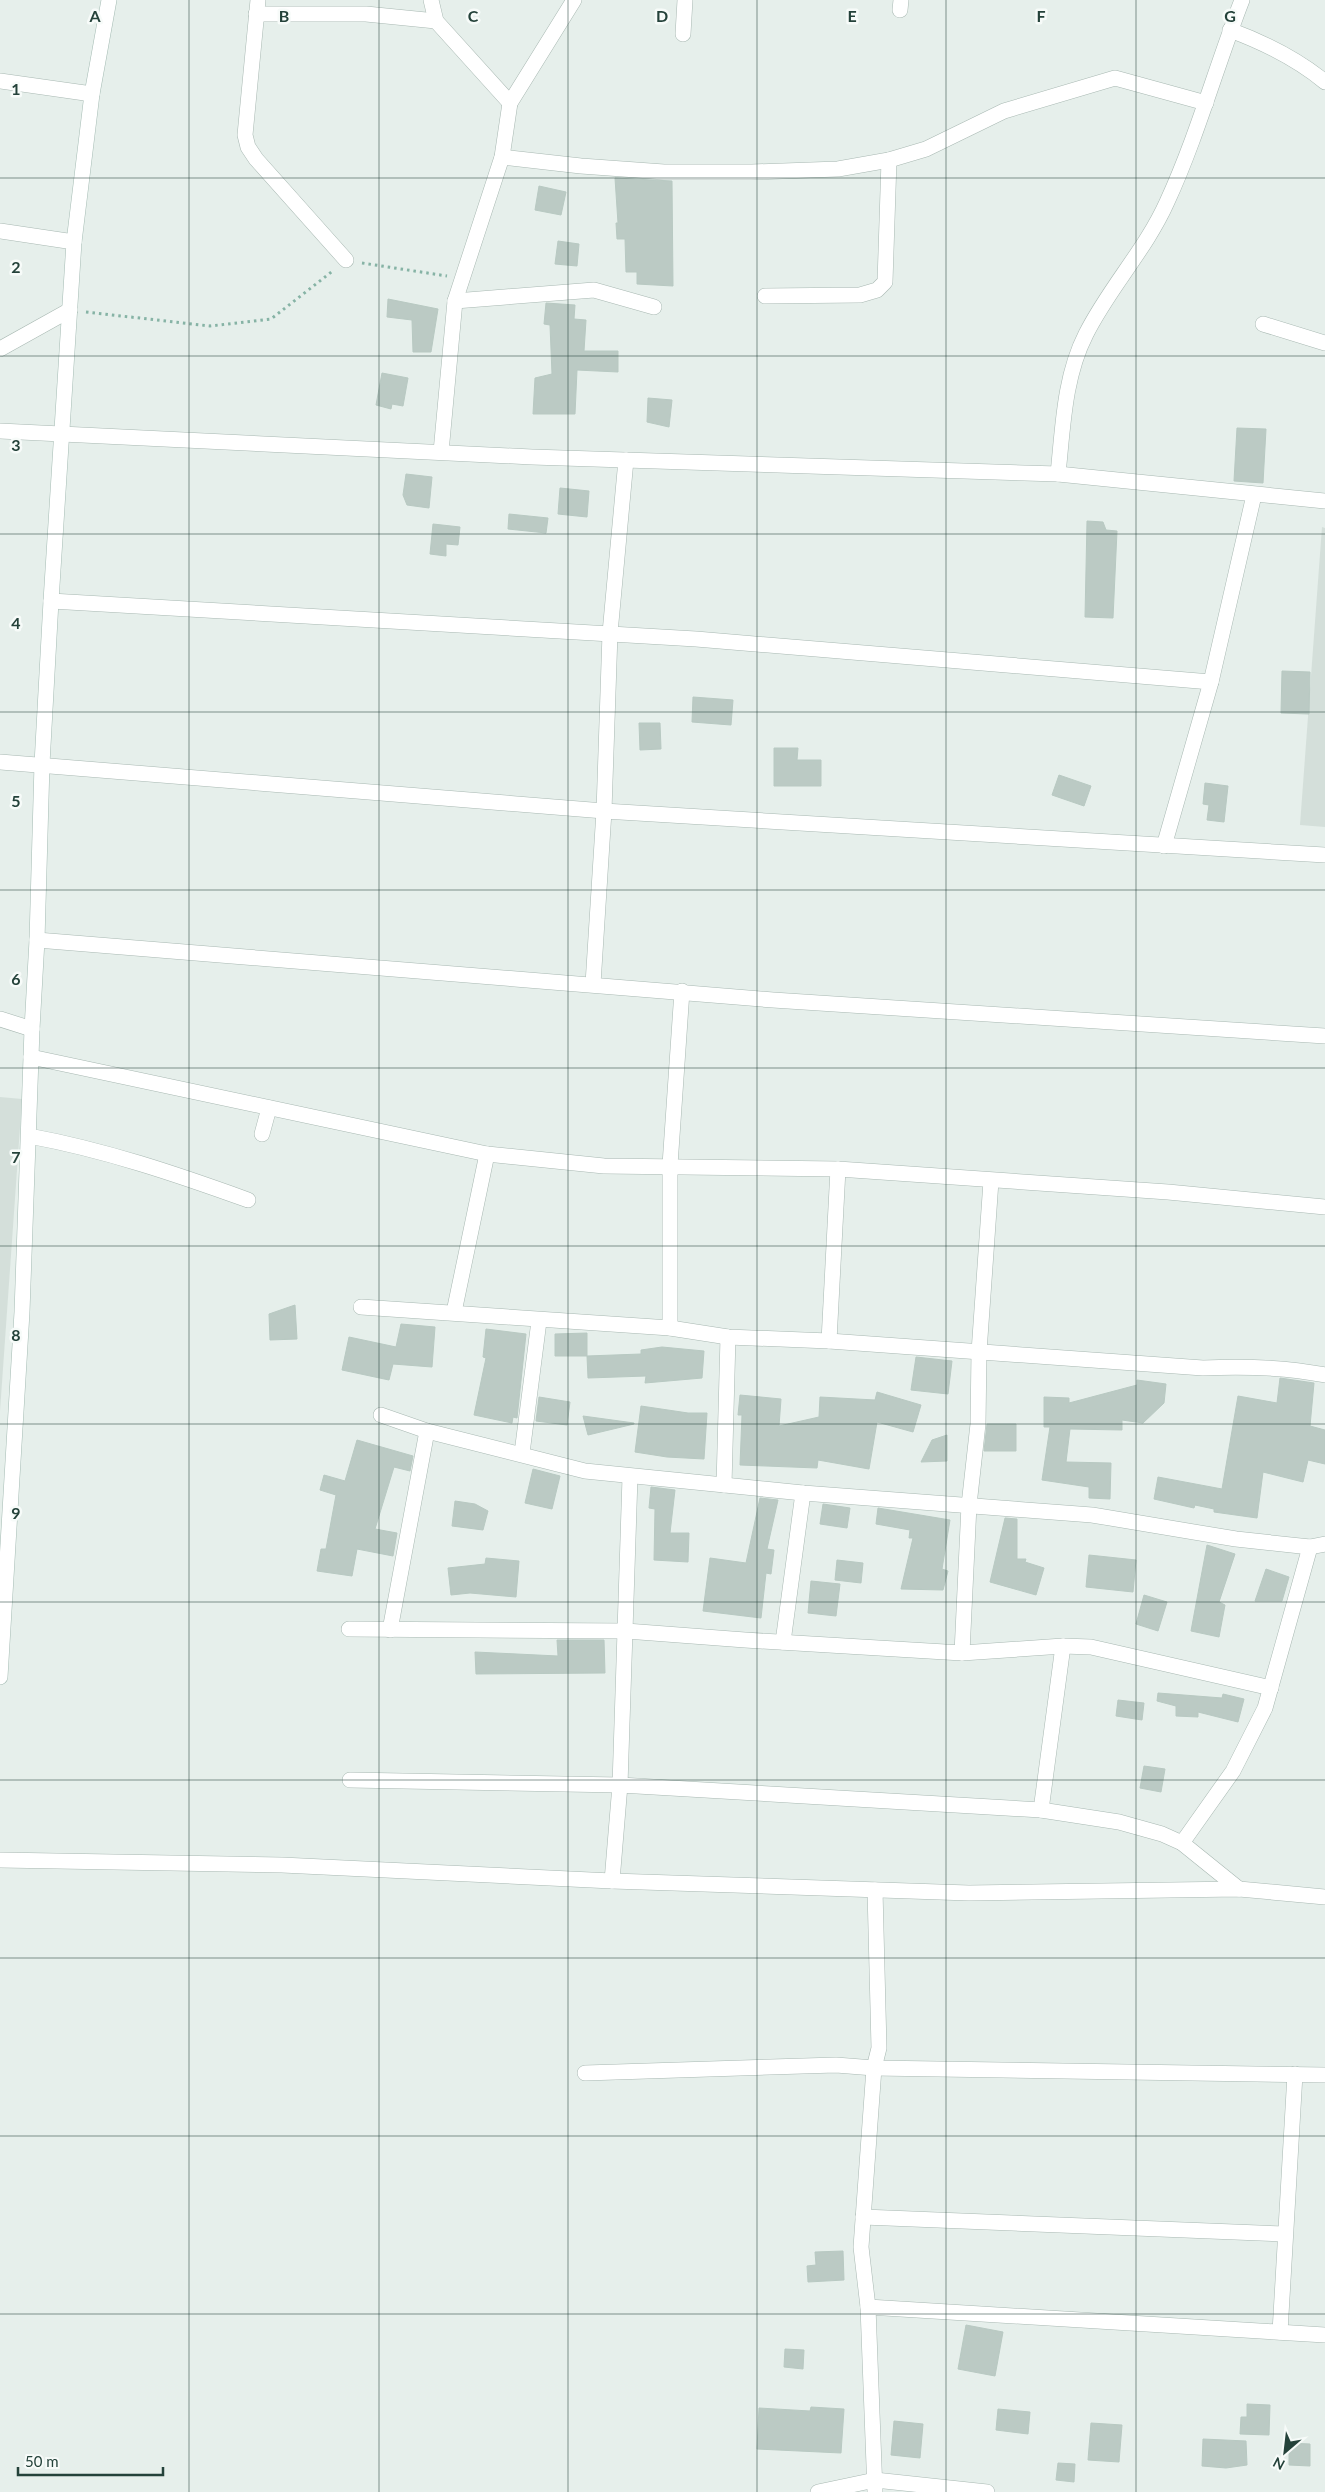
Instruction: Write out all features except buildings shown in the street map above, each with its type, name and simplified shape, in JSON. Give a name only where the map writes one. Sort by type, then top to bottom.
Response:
[{"type":"street","points":[[0,1678],[21,1322],[37,940],[42,764],[74,242],[92,94],[109,0]]},
{"type":"street","points":[[431,0],[436,21],[510,104]]},
{"type":"street","points":[[442,452],[455,301],[502,157],[510,104],[574,0]]},
{"type":"street","points":[[684,34],[685,0]]},
{"type":"street","points":[[1058,474],[1066,400],[1075,362],[1086,334],[1167,204],[1206,103],[1242,0]]},
{"type":"street","points":[[346,260],[256,159],[248,147],[245,135],[257,7],[366,14],[436,21]]},
{"type":"street","points":[[1230,30],[1269,45],[1302,63],[1325,82]]},
{"type":"street","points":[[502,157],[581,166],[664,172],[752,172],[838,169],[889,160],[926,149],[1004,111],[1115,78],[1206,103]]},
{"type":"street","points":[[0,81],[92,94]]},
{"type":"street","points":[[765,296],[860,295],[878,290],[885,282],[889,160]]},
{"type":"street","points":[[0,231],[74,242]]},
{"type":"street","points":[[455,301],[594,290],[654,306]]},
{"type":"street","points":[[0,349],[70,310]]},
{"type":"street","points":[[1263,324],[1325,343]]},
{"type":"street","points":[[0,431],[626,460],[1058,474],[1325,501]]},
{"type":"street","points":[[593,984],[604,811],[610,633],[626,460]]},
{"type":"street","points":[[1164,846],[1211,682],[1254,495]]},
{"type":"street","points":[[51,601],[610,633],[1211,682]]},
{"type":"street","points":[[0,762],[604,811],[1325,855]]},
{"type":"street","points":[[37,940],[773,1000],[1325,1036]]},
{"type":"street","points":[[670,1328],[670,1165],[682,992]]},
{"type":"street","points":[[0,1018],[32,1029]]},
{"type":"street","points":[[31,1057],[487,1154],[604,1166],[670,1165],[838,1169],[1168,1192],[1325,1207]]},
{"type":"street","points":[[262,1134],[269,1108]]},
{"type":"street","points":[[29,1136],[77,1145],[156,1167],[248,1200]]},
{"type":"street","points":[[454,1312],[487,1154]]},
{"type":"street","points":[[830,1341],[838,1169]]},
{"type":"street","points":[[962,1653],[969,1505],[978,1424],[979,1352],[991,1181]]},
{"type":"street","points":[[361,1307],[454,1312],[539,1321],[670,1328],[728,1337],[830,1341],[1203,1368],[1252,1366],[1296,1369],[1325,1375]]},
{"type":"street","points":[[522,1454],[539,1321]]},
{"type":"street","points":[[724,1485],[728,1337]]},
{"type":"street","points":[[381,1415],[427,1431],[585,1471],[803,1493],[1092,1515],[1236,1539],[1310,1547],[1325,1544]]},
{"type":"street","points":[[390,1630],[427,1431]]},
{"type":"street","points":[[612,1881],[620,1786],[630,1477]]},
{"type":"street","points":[[783,1642],[803,1493]]},
{"type":"street","points":[[1182,1842],[1233,1772],[1265,1708],[1310,1547]]},
{"type":"street","points":[[349,1629],[626,1631],[962,1653],[1063,1646],[1091,1647],[1271,1688]]},
{"type":"street","points":[[1041,1810],[1063,1646]]},
{"type":"street","points":[[350,1780],[620,1786],[1041,1810],[1120,1822],[1182,1842],[1239,1889]]},
{"type":"street","points":[[0,1860],[282,1865],[612,1881],[969,1893],[1239,1889],[1325,1896]]},
{"type":"street","points":[[875,1890],[879,2048],[874,2068],[861,2247],[868,2307],[875,2486]]},
{"type":"street","points":[[585,2072],[836,2065],[874,2068],[1325,2075]]},
{"type":"street","points":[[1280,2332],[1284,2234],[1295,2074]]},
{"type":"street","points":[[863,2217],[1284,2234]]},
{"type":"street","points":[[868,2307],[1325,2335]]},
{"type":"street","points":[[818,2492],[875,2486],[987,2492]]},
{"type":"path","points":[[70,310],[210,326],[271,319],[346,260],[463,278]]},
{"type":"shaded area","points":[[1322,527],[1325,528],[1325,827],[1300,825]]},
{"type":"shaded area","points":[[0,1097],[22,1099],[0,1411]]}]
